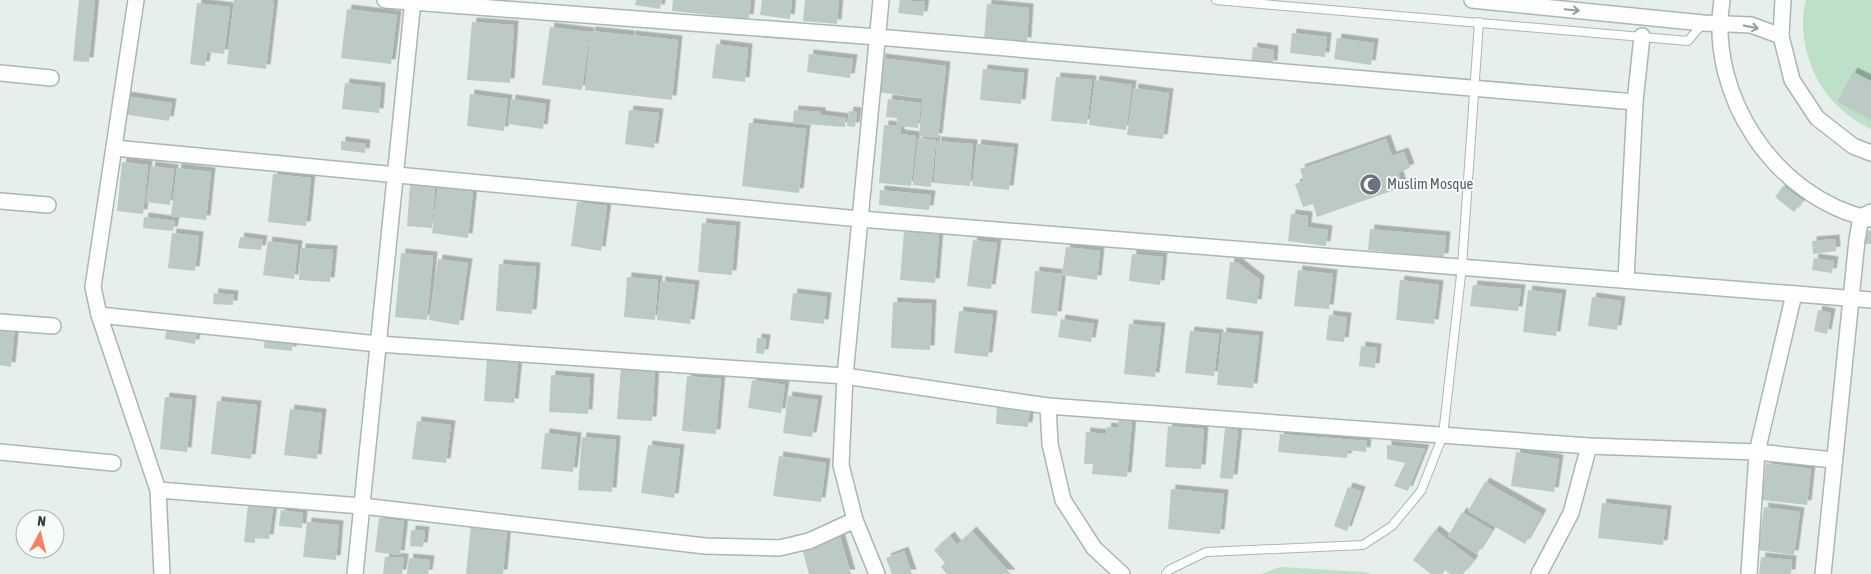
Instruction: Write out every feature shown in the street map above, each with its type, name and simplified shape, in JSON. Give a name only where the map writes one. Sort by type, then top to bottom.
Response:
[{"type":"street","points":[[136,0],[93,287],[100,315],[158,490],[162,574]]},
{"type":"street","points":[[385,0],[877,37],[1635,102]]},
{"type":"street","points":[[878,574],[855,520],[841,465],[845,376],[881,0]]},
{"type":"street","points":[[1472,0],[1703,23],[1751,25],[1781,36]]},
{"type":"street","points":[[1722,0],[1720,23],[1726,72],[1734,100],[1752,135],[1776,166],[1806,191],[1841,210],[1868,216],[1850,297],[1823,574]]},
{"type":"street","points":[[1783,0],[1781,36],[1792,80],[1817,118],[1853,146],[1871,153]]},
{"type":"street","points":[[355,574],[413,2]]},
{"type":"street","points":[[1626,279],[1635,102],[1642,36]]},
{"type":"street","points":[[0,73],[50,78]]},
{"type":"street","points":[[114,148],[860,218],[1871,300]]},
{"type":"street","points":[[0,201],[48,205]]},
{"type":"street","points":[[1749,574],[1757,452],[1794,294]]},
{"type":"street","points":[[100,315],[378,344],[845,376],[1048,406],[1589,446],[1757,452],[1834,460]]},
{"type":"street","points":[[0,322],[53,326]]},
{"type":"street","points":[[1048,406],[1050,444],[1063,500],[1094,548],[1122,574]]},
{"type":"street","points":[[1539,574],[1571,513],[1589,446]]},
{"type":"street","points":[[0,452],[113,463]]},
{"type":"street","points":[[158,490],[362,506],[705,546],[779,548],[808,541],[855,520]]},
{"type":"lane","points":[[1216,0],[1688,41],[1703,23]]},
{"type":"lane","points":[[1166,574],[1169,570],[1206,552],[1363,545],[1392,526],[1421,492],[1443,435],[1462,266],[1479,22]]},
{"type":"green space","points":[[1806,0],[1871,0],[1871,129],[1855,120],[1840,108],[1823,89],[1811,65],[1804,39],[1803,25]]},
{"type":"green space","points":[[1280,567],[1366,572],[1371,574],[1261,574]]},
{"type":"building","points":[[79,0],[95,0],[89,62],[73,61]]},
{"type":"building","points":[[234,0],[274,1],[266,69],[227,64]]},
{"type":"building","points":[[636,0],[662,0],[660,9],[635,5]]},
{"type":"building","points":[[673,0],[751,0],[749,19],[672,11]]},
{"type":"building","points":[[762,0],[792,0],[790,19],[760,15]]},
{"type":"building","points":[[805,0],[839,0],[837,24],[803,21]]},
{"type":"building","points":[[900,0],[925,2],[923,16],[898,13]]},
{"type":"building","points":[[197,3],[230,7],[224,54],[207,52],[205,66],[190,64]]},
{"type":"building","points":[[987,4],[1029,8],[1027,42],[984,39]]},
{"type":"building","points":[[347,9],[397,15],[391,64],[341,58]]},
{"type":"building","points":[[472,22],[514,25],[510,83],[467,80]]},
{"type":"building","points":[[550,27],[590,32],[582,90],[542,85]]},
{"type":"building","points":[[591,31],[630,35],[627,71],[631,35],[678,40],[672,100],[585,90]]},
{"type":"building","points":[[1292,33],[1327,37],[1325,57],[1290,53]]},
{"type":"building","points":[[1337,38],[1374,43],[1371,65],[1334,59]]},
{"type":"building","points":[[716,44],[748,48],[745,82],[712,78]]},
{"type":"building","points":[[1253,47],[1274,50],[1273,65],[1251,63]]},
{"type":"building","points":[[809,54],[853,59],[850,78],[807,72]]},
{"type":"building","points":[[881,58],[946,66],[938,138],[919,136],[923,98],[877,92]]},
{"type":"building","points":[[983,69],[1024,73],[1021,104],[980,100]]},
{"type":"building","points":[[1853,72],[1871,81],[1871,120],[1837,102]]},
{"type":"building","points":[[1056,77],[1092,80],[1087,124],[1051,121]]},
{"type":"building","points":[[1095,80],[1132,85],[1126,130],[1089,125]]},
{"type":"building","points":[[345,83],[381,87],[379,113],[342,109]]},
{"type":"building","points":[[1134,88],[1169,93],[1163,139],[1127,135]]},
{"type":"building","points":[[470,94],[508,99],[504,131],[467,126]]},
{"type":"building","points":[[125,96],[172,103],[169,121],[123,114]]},
{"type":"building","points":[[511,99],[546,104],[543,129],[508,124]]},
{"type":"building","points":[[888,99],[921,103],[918,128],[901,126],[900,134],[916,136],[911,186],[879,183],[884,125],[896,126],[897,118],[886,117]]},
{"type":"building","points":[[629,110],[659,113],[654,148],[625,144]]},
{"type":"building","points":[[794,110],[821,112],[821,115],[846,118],[845,127],[793,123]]},
{"type":"building","points":[[849,111],[857,112],[855,127],[847,126]]},
{"type":"building","points":[[749,123],[806,129],[799,193],[742,186]]},
{"type":"building","points":[[918,138],[936,140],[931,187],[913,185]]},
{"type":"building","points":[[1386,139],[1392,156],[1404,152],[1410,168],[1398,173],[1403,187],[1317,217],[1313,204],[1303,207],[1295,184],[1304,181],[1300,169]]},
{"type":"building","points":[[341,141],[366,144],[365,153],[341,150]]},
{"type":"building","points":[[937,141],[973,144],[970,186],[934,183]]},
{"type":"building","points":[[977,144],[1014,148],[1009,190],[972,186]]},
{"type":"building","points":[[122,162],[148,165],[143,214],[117,211]]},
{"type":"building","points":[[151,166],[174,169],[170,205],[146,202]]},
{"type":"building","points":[[177,168],[211,172],[206,220],[171,216]]},
{"type":"building","points":[[273,174],[311,178],[306,226],[268,222]]},
{"type":"building","points":[[410,185],[435,187],[432,228],[407,226]]},
{"type":"building","points":[[438,186],[473,191],[468,238],[432,233]]},
{"type":"building","points":[[1783,186],[1803,201],[1794,212],[1775,197]]},
{"type":"building","points":[[880,190],[931,195],[929,210],[879,205]]},
{"type":"building","points":[[577,202],[607,206],[601,251],[571,246]]},
{"type":"building","points":[[1291,214],[1308,216],[1307,227],[1328,230],[1326,246],[1288,241]]},
{"type":"building","points":[[144,217],[175,221],[173,231],[143,228]]},
{"type":"building","points":[[702,223],[736,226],[732,275],[698,272]]},
{"type":"building","points":[[1370,229],[1446,236],[1444,258],[1368,250]]},
{"type":"building","points":[[1867,230],[1871,231],[1871,244],[1865,244]]},
{"type":"building","points":[[904,232],[939,235],[935,283],[900,280]]},
{"type":"building","points":[[172,233],[199,236],[195,271],[168,268]]},
{"type":"building","points":[[240,237],[263,240],[261,250],[238,248]]},
{"type":"building","points":[[1835,239],[1836,251],[1813,254],[1812,241]]},
{"type":"building","points":[[973,240],[997,243],[991,289],[967,286]]},
{"type":"building","points":[[268,241],[298,245],[294,279],[263,275]]},
{"type":"building","points":[[1066,247],[1100,251],[1097,280],[1062,275]]},
{"type":"building","points":[[301,248],[333,250],[330,282],[299,280]]},
{"type":"building","points":[[401,253],[433,256],[427,320],[395,317]]},
{"type":"building","points":[[1132,254],[1163,257],[1160,285],[1129,281]]},
{"type":"building","points":[[1814,258],[1834,261],[1832,273],[1812,270]]},
{"type":"building","points":[[438,259],[468,263],[459,325],[429,320]]},
{"type":"building","points":[[1230,262],[1238,263],[1260,280],[1257,304],[1226,299]]},
{"type":"building","points":[[499,264],[536,267],[532,314],[496,311]]},
{"type":"building","points":[[1298,270],[1333,274],[1329,309],[1294,306]]},
{"type":"building","points":[[1035,271],[1062,274],[1057,316],[1031,313]]},
{"type":"building","points":[[627,277],[658,280],[655,320],[624,317]]},
{"type":"building","points":[[1400,280],[1439,285],[1434,324],[1396,320]]},
{"type":"building","points":[[661,281],[695,285],[690,324],[657,320]]},
{"type":"building","points":[[1473,285],[1521,289],[1518,311],[1470,306]]},
{"type":"building","points":[[1528,290],[1562,294],[1556,336],[1523,332]]},
{"type":"building","points":[[214,293],[234,295],[233,305],[213,304]]},
{"type":"building","points":[[793,293],[827,297],[824,324],[790,320]]},
{"type":"building","points":[[1592,297],[1621,301],[1617,330],[1588,326]]},
{"type":"building","points":[[893,302],[932,304],[930,350],[891,348]]},
{"type":"building","points":[[1818,310],[1831,313],[1827,334],[1814,331]]},
{"type":"building","points":[[959,311],[993,315],[988,357],[954,353]]},
{"type":"building","points":[[1329,315],[1347,317],[1344,342],[1326,340]]},
{"type":"building","points":[[1061,319],[1094,324],[1091,342],[1058,337]]},
{"type":"building","points":[[1129,324],[1161,327],[1155,377],[1124,374]]},
{"type":"building","points":[[0,325],[15,327],[11,367],[0,365]]},
{"type":"building","points":[[167,325],[197,329],[195,344],[165,339]]},
{"type":"building","points":[[1190,331],[1219,334],[1214,376],[1185,373]]},
{"type":"building","points":[[1222,332],[1259,336],[1253,388],[1217,385]]},
{"type":"building","points":[[265,335],[293,338],[292,351],[264,348]]},
{"type":"building","points":[[757,338],[766,339],[764,354],[756,353]]},
{"type":"building","points":[[1361,346],[1377,348],[1375,368],[1359,366]]},
{"type":"building","points":[[487,359],[518,362],[514,403],[484,401]]},
{"type":"building","points":[[621,368],[655,370],[652,421],[617,419]]},
{"type":"building","points":[[551,375],[590,378],[588,414],[549,412]]},
{"type":"building","points":[[687,376],[721,379],[716,434],[682,431]]},
{"type":"building","points":[[752,380],[785,385],[781,413],[748,408]]},
{"type":"building","points":[[788,396],[818,400],[812,437],[783,433]]},
{"type":"building","points":[[165,397],[192,400],[187,452],[160,449]]},
{"type":"building","points":[[217,401],[257,405],[251,459],[211,454]]},
{"type":"building","points":[[997,405],[1030,409],[1028,427],[996,424]]},
{"type":"building","points":[[290,409],[322,413],[317,459],[284,455]]},
{"type":"building","points":[[1118,420],[1132,421],[1127,477],[1092,474],[1093,464],[1084,464],[1086,432],[1106,434],[1107,427],[1118,428]]},
{"type":"building","points":[[417,421],[451,425],[446,463],[412,459]]},
{"type":"building","points":[[1168,426],[1204,429],[1201,469],[1165,467]]},
{"type":"building","points":[[1225,428],[1238,430],[1233,479],[1220,478]]},
{"type":"building","points":[[545,433],[577,437],[573,472],[541,469]]},
{"type":"building","points":[[1280,434],[1367,441],[1366,452],[1348,450],[1347,458],[1278,452]]},
{"type":"building","points":[[582,437],[616,440],[612,492],[578,490]]},
{"type":"building","points":[[648,445],[680,449],[674,498],[641,493]]},
{"type":"building","points":[[1387,445],[1425,449],[1408,491],[1394,486],[1405,463],[1387,459]]},
{"type":"building","points":[[1516,452],[1559,459],[1554,492],[1511,486]]},
{"type":"building","points":[[779,456],[826,463],[821,502],[773,496]]},
{"type":"building","points":[[1766,463],[1811,469],[1807,505],[1762,500]]},
{"type":"building","points":[[1485,482],[1542,514],[1525,544],[1468,511]]},
{"type":"building","points":[[1348,487],[1361,491],[1347,531],[1334,526]]},
{"type":"building","points":[[1171,489],[1224,494],[1220,534],[1168,529]]},
{"type":"building","points":[[1602,503],[1667,510],[1663,545],[1598,538]]},
{"type":"building","points":[[248,505],[273,508],[269,539],[255,538],[255,543],[244,542]]},
{"type":"building","points":[[1764,507],[1800,512],[1794,555],[1758,550]]},
{"type":"building","points":[[281,510],[303,513],[302,528],[279,526]]},
{"type":"building","points":[[1462,512],[1492,530],[1477,554],[1448,536]]},
{"type":"building","points":[[379,518],[404,521],[400,555],[375,552]]},
{"type":"building","points":[[307,522],[339,525],[336,560],[303,557]]},
{"type":"building","points":[[471,525],[507,529],[503,574],[466,574]]},
{"type":"building","points":[[411,530],[425,531],[423,547],[410,546]]},
{"type":"building","points":[[1435,530],[1474,560],[1463,574],[1450,574],[1445,570],[1442,574],[1431,574],[1413,560]]},
{"type":"building","points":[[972,531],[1011,574],[947,574],[941,567],[945,563],[934,550],[950,536],[957,545]]},
{"type":"building","points":[[840,537],[851,574],[809,574],[802,548]]},
{"type":"building","points":[[904,551],[912,574],[892,574],[886,558]]},
{"type":"building","points":[[385,557],[404,558],[402,574],[383,574]]},
{"type":"building","points":[[1761,557],[1792,560],[1791,574],[1759,574]]},
{"type":"building","points":[[409,558],[430,560],[428,574],[407,574]]},
{"type":"place","name":"Muslim Mosque","points":[[1371,184]]}]
